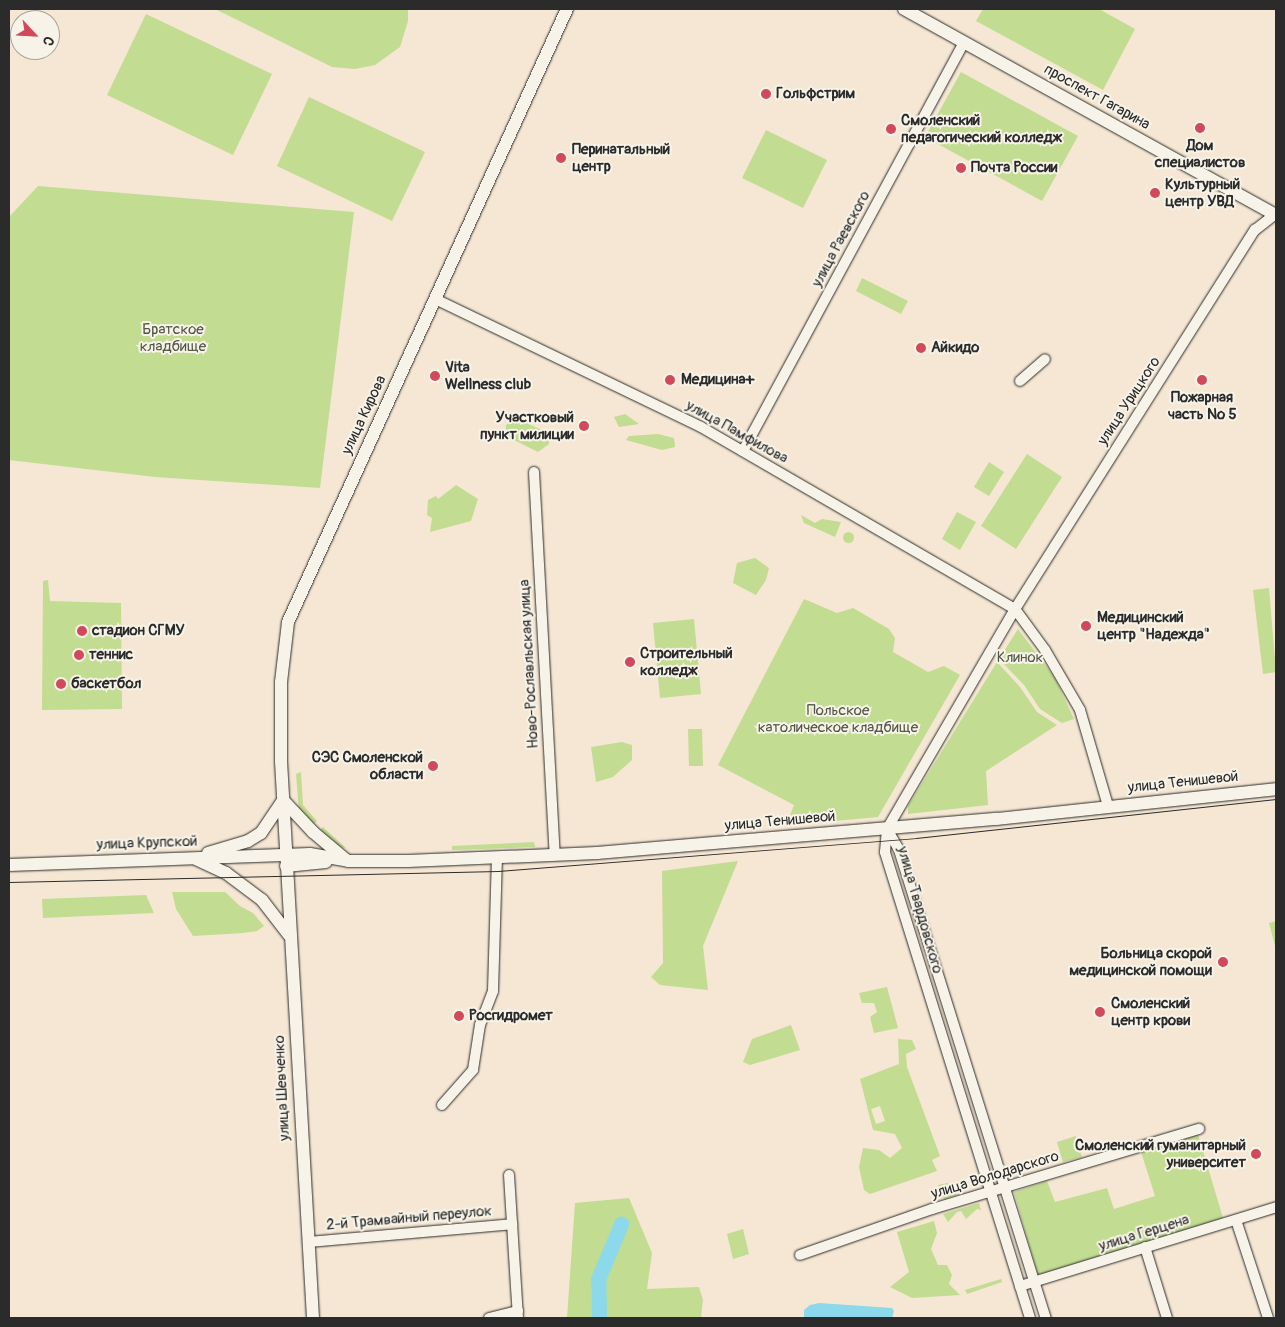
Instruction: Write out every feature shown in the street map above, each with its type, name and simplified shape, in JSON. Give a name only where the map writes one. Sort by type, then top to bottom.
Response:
[{"type":"main road","name":"улица Кирова","points":[[286,860],[281,682],[288,622],[567,9]]},
{"type":"main road","name":"проспект Гагарина","points":[[904,9],[1276,214]]},
{"type":"main road","name":"улица Тенишевой","points":[[286,860],[310,854],[348,861],[555,854],[887,829],[1276,789]]},
{"type":"main road","points":[[194,858],[248,842],[273,819],[283,800],[322,841],[348,861]]},
{"type":"main road","points":[[194,858],[226,873],[262,900],[290,937]]},
{"type":"main road","name":"улица Крупской","points":[[9,865],[194,858],[286,860]]},
{"type":"main road","name":"улица Шевченко","points":[[286,860],[313,1318]]},
{"type":"street","name":"улица Раевского","points":[[743,451],[964,42]]},
{"type":"street","name":"улица Урицкого","points":[[887,829],[1015,609],[1255,230],[1276,214]]},
{"type":"street","name":"улица Памфилова","points":[[435,299],[701,427],[1015,609]]},
{"type":"street","points":[[1020,381],[1045,359]]},
{"type":"street","name":"Ново-Рославльская улица","points":[[534,472],[555,854]]},
{"type":"street","points":[[1015,609],[1046,650],[1080,710],[1108,806]]},
{"type":"street","name":"улица Твардовского","points":[[887,829],[899,850],[1007,1188],[1046,1318]]},
{"type":"street","name":"улица Твардовского","points":[[887,829],[885,852],[1030,1318]]},
{"type":"street","points":[[442,1105],[473,1070],[480,1025],[493,991],[497,857]]},
{"type":"street","points":[[942,1038],[957,1035]]},
{"type":"street","name":"улица Володарского","points":[[800,1255],[990,1192],[1199,1129]]},
{"type":"street","points":[[489,1318],[518,1315],[508,1175]]},
{"type":"street","name":"улица Герцена","points":[[1020,1286],[1276,1207]]},
{"type":"street","points":[[1236,1220],[1268,1318]]},
{"type":"street","name":"2-й Трамвайный переулок","points":[[308,1242],[512,1224]]},
{"type":"street","points":[[1145,1247],[1167,1318]]},
{"type":"green space","points":[[215,9],[408,9],[408,21],[400,47],[375,65],[355,69],[332,67]]},
{"type":"green space","points":[[983,9],[1099,9],[1135,29],[1103,90],[976,21]]},
{"type":"green space","points":[[146,14],[272,74],[233,155],[107,95]]},
{"type":"green space","points":[[961,72],[1078,136],[1042,201],[925,137]]},
{"type":"green space","points":[[309,97],[425,152],[392,221],[277,166]]},
{"type":"green space","points":[[766,130],[827,160],[803,208],[742,178]]},
{"type":"green space","name":"Братское кладбище","points":[[38,186],[354,212],[320,488],[155,477],[9,460],[9,217]]},
{"type":"green space","points":[[862,278],[908,301],[901,314],[856,291]]},
{"type":"green space","points":[[625,414],[639,424],[619,427],[614,417]]},
{"type":"green space","points":[[516,418],[548,433],[549,444],[538,452],[506,436],[506,425]]},
{"type":"green space","points":[[658,434],[674,438],[675,447],[662,450],[626,440],[629,436]]},
{"type":"green space","points":[[1027,454],[1062,477],[1016,549],[981,526]]},
{"type":"green space","points":[[989,462],[1004,472],[989,496],[974,487]]},
{"type":"green space","points":[[456,485],[478,499],[471,521],[430,532],[432,518],[427,515],[428,500],[436,496],[438,499]]},
{"type":"green space","points":[[957,512],[976,522],[960,550],[942,539]]},
{"type":"green space","points":[[801,515],[815,523],[822,519],[841,522],[835,537],[804,523]]},
{"type":"green space","points":[[848,531],[854,537],[848,543],[842,537]]},
{"type":"green space","points":[[755,558],[769,568],[766,580],[756,595],[733,583],[737,563]]},
{"type":"green space","name":"стадион СГМУ","points":[[48,580],[50,601],[121,603],[122,709],[42,710],[43,581]]},
{"type":"green space","points":[[1269,588],[1276,672],[1263,674],[1253,590]]},
{"type":"green space","name":"Польское католическое кладбище","points":[[804,599],[837,613],[853,608],[889,629],[895,638],[893,652],[928,672],[944,666],[960,675],[878,817],[791,825],[787,823],[794,805],[718,765]]},
{"type":"green space","points":[[694,619],[701,694],[660,698],[653,623]]},
{"type":"green space","name":"Клинок","points":[[1018,629],[1055,678],[1074,719],[1062,723],[1040,709],[1024,685],[999,659]]},
{"type":"green space","points":[[997,662],[1020,687],[1037,712],[1057,725],[986,771],[988,805],[908,814],[908,806]]},
{"type":"green space","points":[[688,729],[702,729],[703,766],[689,766]]},
{"type":"green space","points":[[622,742],[632,745],[632,760],[613,777],[596,782],[591,747]]},
{"type":"green space","points":[[301,772],[303,805],[317,821],[312,826],[299,811],[296,774]]},
{"type":"green space","points":[[323,827],[346,848],[338,847],[318,832]]},
{"type":"green space","points":[[534,842],[535,847],[452,850],[452,846]]},
{"type":"green space","points":[[738,861],[703,946],[708,990],[660,985],[651,977],[663,963],[662,871]]},
{"type":"green space","points":[[172,892],[225,892],[240,906],[253,913],[264,926],[257,931],[243,933],[193,936],[176,909]]},
{"type":"green space","points":[[146,895],[154,913],[43,918],[42,899]]},
{"type":"green space","points":[[1276,921],[1276,950],[1269,923]]},
{"type":"green space","points":[[887,987],[898,1028],[874,1033],[870,1017],[877,1012],[874,1003],[862,1003],[859,993]]},
{"type":"green space","points":[[791,1025],[800,1050],[750,1065],[743,1062],[752,1039]]},
{"type":"green space","points":[[898,1039],[912,1040],[916,1049],[906,1054],[907,1067],[940,1156],[932,1160],[937,1171],[870,1194],[864,1190],[859,1167],[863,1148],[879,1150],[890,1158],[902,1148],[895,1134],[873,1130],[860,1079],[899,1064]],"holes":[[[880,1106],[885,1121],[876,1124],[871,1109]]]},
{"type":"green space","points":[[1198,1134],[1223,1218],[1039,1279],[1014,1192],[1047,1181],[1055,1202],[1107,1188],[1114,1209],[1155,1196],[1141,1152]]},
{"type":"green space","points":[[1076,1136],[1082,1157],[1063,1162],[1057,1142]]},
{"type":"green space","points":[[948,1183],[957,1195],[944,1199],[938,1185]]},
{"type":"green space","points":[[629,1198],[652,1253],[647,1289],[699,1287],[703,1300],[701,1318],[567,1318],[575,1203]]},
{"type":"green space","points":[[979,1203],[981,1210],[977,1209],[966,1219],[961,1211],[957,1212],[948,1222],[943,1214]]},
{"type":"green space","points":[[934,1221],[937,1233],[931,1249],[938,1265],[947,1265],[952,1275],[949,1284],[960,1295],[912,1298],[890,1287],[909,1272],[897,1232]]},
{"type":"green space","points":[[743,1229],[749,1254],[733,1259],[727,1234]]},
{"type":"green space","points":[[1001,1279],[1002,1282],[967,1294],[965,1290]]},
{"type":"water","points":[[819,1303],[892,1308],[894,1311],[892,1318],[804,1318],[804,1310],[810,1305]]},
{"type":"waterway","points":[[599,1318],[598,1279],[621,1224]]},
{"type":"tram line","points":[[9,882],[498,871],[916,838],[1276,799]]},
{"type":"place","name":"Гольфстрим","points":[[766,94]]},
{"type":"place","name":"Дом специалистов","points":[[1200,128]]},
{"type":"place","name":"Смоленский педагогический колледж","points":[[891,129]]},
{"type":"place","name":"Перинатальный центр","points":[[561,158]]},
{"type":"place","name":"Почта России","points":[[961,168]]},
{"type":"place","name":"Культурный центр УВД","points":[[1155,193]]},
{"type":"place","name":"Айкидо","points":[[921,348]]},
{"type":"place","name":"Vita Wellness club","points":[[435,376]]},
{"type":"place","name":"Медицина+","points":[[670,380]]},
{"type":"place","name":"Пожарная часть № 5","points":[[1202,380]]},
{"type":"place","name":"Участковый пункт милиции","points":[[584,426]]},
{"type":"place","name":"Медицинский центр \"Надежда\"","points":[[1086,626]]},
{"type":"place","name":"стадион СГМУ","points":[[82,631]]},
{"type":"place","name":"теннис","points":[[79,655]]},
{"type":"place","name":"Строительный колледж","points":[[630,662]]},
{"type":"place","name":"баскетбол","points":[[61,684]]},
{"type":"place","name":"СЭС Смоленской области","points":[[433,766]]},
{"type":"place","name":"Больница скорой медицинской помощи","points":[[1223,962]]},
{"type":"place","name":"Смоленский центр крови","points":[[1100,1012]]},
{"type":"place","name":"Росгидромет","points":[[459,1016]]},
{"type":"place","name":"Смоленский гуманитарный университет","points":[[1256,1154]]}]
